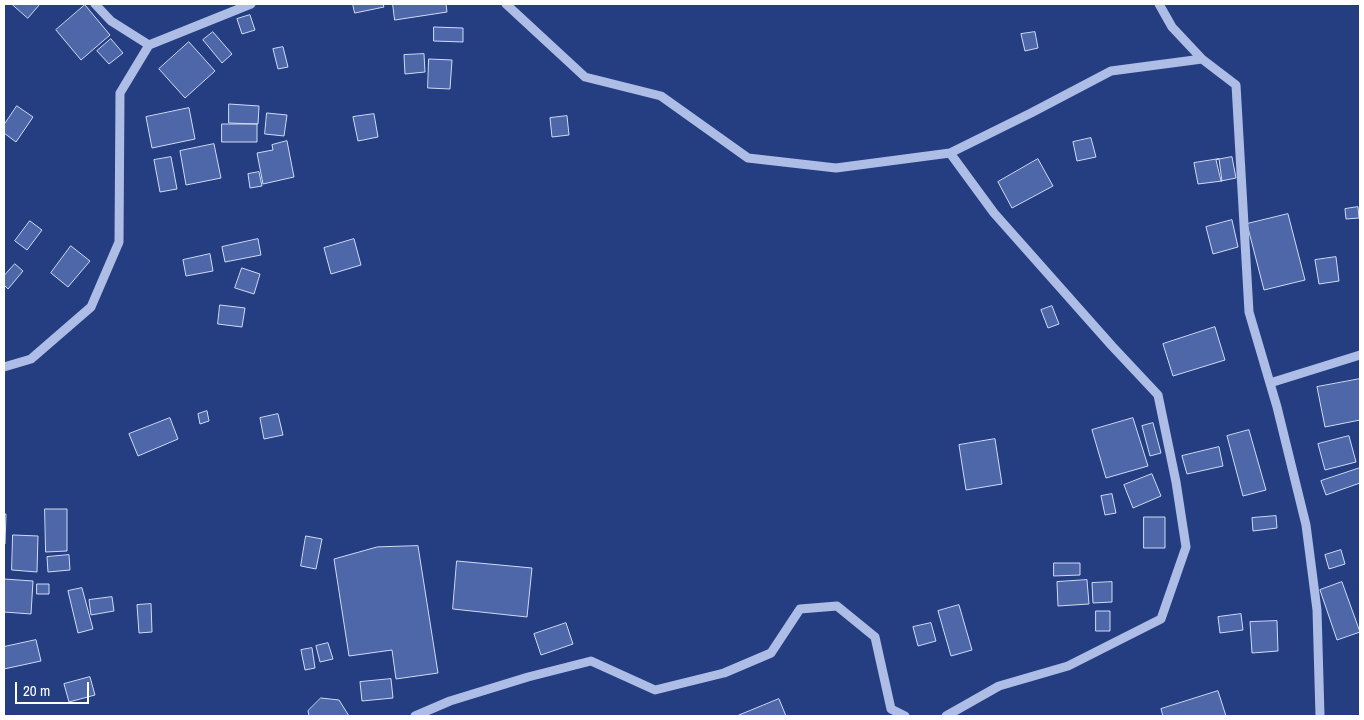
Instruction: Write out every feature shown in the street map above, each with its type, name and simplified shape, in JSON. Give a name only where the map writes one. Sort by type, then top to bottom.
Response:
[{"type":"street","points":[[95,4],[111,21],[149,45]]},
{"type":"street","points":[[4,367],[31,359],[91,307],[119,242],[120,93],[149,45],[251,4]]},
{"type":"street","points":[[506,4],[584,77],[661,96],[748,158],[836,168],[950,152],[1031,113],[1111,71],[1202,59]]},
{"type":"street","points":[[1159,4],[1172,27],[1202,59],[1236,85],[1249,312],[1270,383],[1306,525],[1318,610],[1320,716]]},
{"type":"street","points":[[946,716],[999,686],[1068,666],[1161,619],[1186,547],[1176,482],[1158,395],[994,213],[950,152]]},
{"type":"street","points":[[1270,383],[1360,355]]},
{"type":"street","points":[[414,716],[467,696],[528,677],[591,661],[655,690],[716,675],[772,654],[800,609],[837,606],[875,637],[891,709],[905,716]]},
{"type":"building","points":[[12,4],[40,4],[28,18]]},
{"type":"building","points":[[353,4],[383,4],[384,7],[355,13]]},
{"type":"building","points":[[393,4],[446,4],[447,12],[395,20]]},
{"type":"building","points":[[85,5],[110,35],[81,60],[56,30]]},
{"type":"building","points":[[250,15],[255,30],[242,34],[237,19]]},
{"type":"building","points":[[434,27],[463,28],[463,42],[434,41]]},
{"type":"building","points":[[213,32],[232,54],[222,63],[203,40]]},
{"type":"building","points":[[1035,32],[1038,48],[1025,51],[1021,34]]},
{"type":"building","points":[[111,39],[123,53],[109,64],[97,51]]},
{"type":"building","points":[[189,42],[215,71],[185,98],[159,69]]},
{"type":"building","points":[[283,47],[288,67],[278,69],[273,49]]},
{"type":"building","points":[[424,54],[425,72],[405,74],[404,55]]},
{"type":"building","points":[[429,59],[452,60],[450,89],[428,88]]},
{"type":"building","points":[[229,104],[259,106],[258,124],[229,123]]},
{"type":"building","points":[[17,106],[33,117],[16,142],[4,133],[4,125]]},
{"type":"building","points":[[189,108],[195,139],[152,148],[146,117]]},
{"type":"building","points":[[267,113],[287,115],[284,136],[265,134]]},
{"type":"building","points":[[374,114],[378,137],[358,141],[353,117]]},
{"type":"building","points":[[567,116],[569,135],[552,137],[550,118]]},
{"type":"building","points":[[222,124],[257,124],[257,142],[222,142]]},
{"type":"building","points":[[1091,138],[1096,157],[1077,161],[1073,142]]},
{"type":"building","points":[[287,141],[294,177],[263,184],[257,153],[273,150],[272,145]]},
{"type":"building","points":[[214,144],[221,178],[186,185],[180,151]]},
{"type":"building","points":[[171,157],[177,189],[160,192],[154,160]]},
{"type":"building","points":[[1232,157],[1236,178],[1221,181],[1216,160]]},
{"type":"building","points":[[1038,159],[1053,186],[1012,208],[998,182]]},
{"type":"building","points":[[1219,159],[1222,181],[1198,184],[1194,163]]},
{"type":"building","points":[[259,172],[262,186],[250,188],[248,174]]},
{"type":"building","points":[[1358,207],[1359,218],[1346,219],[1345,209]]},
{"type":"building","points":[[1288,214],[1305,280],[1264,290],[1247,224]]},
{"type":"building","points":[[1232,220],[1238,247],[1213,254],[1206,227]]},
{"type":"building","points":[[30,221],[42,230],[27,250],[15,241]]},
{"type":"building","points":[[258,239],[261,255],[225,262],[222,247]]},
{"type":"building","points":[[354,239],[361,265],[331,274],[324,248]]},
{"type":"building","points":[[71,246],[90,261],[68,287],[51,273]]},
{"type":"building","points":[[210,254],[213,271],[186,276],[183,260]]},
{"type":"building","points":[[1336,257],[1339,281],[1319,284],[1315,260]]},
{"type":"building","points":[[15,264],[23,271],[8,289],[4,285],[4,276]]},
{"type":"building","points":[[242,268],[260,274],[254,294],[235,288]]},
{"type":"building","points":[[220,305],[245,308],[242,327],[218,324]]},
{"type":"building","points":[[1052,306],[1059,324],[1048,328],[1041,310]]},
{"type":"building","points":[[1215,327],[1225,360],[1173,376],[1163,344]]},
{"type":"building","points":[[1360,379],[1360,420],[1325,427],[1317,387]]},
{"type":"building","points":[[207,411],[209,421],[200,424],[198,414]]},
{"type":"building","points":[[278,414],[283,435],[264,439],[260,418]]},
{"type":"building","points":[[170,418],[178,439],[138,456],[129,434]]},
{"type":"building","points":[[1133,418],[1148,466],[1106,478],[1092,430]]},
{"type":"building","points":[[1153,423],[1161,453],[1150,456],[1142,426]]},
{"type":"building","points":[[1249,430],[1266,490],[1243,496],[1227,436]]},
{"type":"building","points":[[1349,436],[1356,462],[1325,470],[1318,444]]},
{"type":"building","points":[[995,439],[1002,484],[966,490],[959,445]]},
{"type":"building","points":[[1219,447],[1223,466],[1187,474],[1182,456]]},
{"type":"building","points":[[1360,468],[1360,483],[1326,495],[1321,481]]},
{"type":"building","points":[[1152,474],[1161,496],[1133,508],[1124,485]]},
{"type":"building","points":[[1112,494],[1116,513],[1105,515],[1101,496]]},
{"type":"building","points":[[45,509],[67,509],[67,551],[46,552]]},
{"type":"building","points":[[4,514],[6,514],[5,544],[4,544]]},
{"type":"building","points":[[1276,516],[1277,528],[1253,531],[1252,518]]},
{"type":"building","points":[[1144,517],[1165,517],[1165,548],[1144,548]]},
{"type":"building","points":[[13,535],[38,536],[37,572],[12,570]]},
{"type":"building","points":[[306,536],[322,539],[316,569],[301,566]]},
{"type":"building","points":[[418,546],[438,673],[396,679],[392,650],[349,656],[334,559],[377,547]]},
{"type":"building","points":[[1341,550],[1345,564],[1329,569],[1325,555]]},
{"type":"building","points":[[69,555],[70,570],[48,572],[47,557]]},
{"type":"building","points":[[457,561],[532,568],[527,617],[453,609]]},
{"type":"building","points":[[1054,563],[1080,563],[1080,575],[1054,576]]},
{"type":"building","points":[[4,579],[33,581],[31,614],[4,612]]},
{"type":"building","points":[[1087,580],[1089,604],[1058,606],[1057,582]]},
{"type":"building","points":[[1112,582],[1112,602],[1093,603],[1092,583]]},
{"type":"building","points":[[1342,582],[1360,632],[1337,640],[1320,590]]},
{"type":"building","points":[[37,584],[49,584],[49,594],[37,594]]},
{"type":"building","points":[[82,588],[93,629],[78,633],[68,591]]},
{"type":"building","points":[[112,597],[114,611],[91,615],[89,600]]},
{"type":"building","points":[[151,604],[152,632],[139,633],[137,605]]},
{"type":"building","points":[[959,605],[972,650],[951,656],[938,611]]},
{"type":"building","points":[[1096,611],[1110,611],[1110,631],[1096,631]]},
{"type":"building","points":[[1241,614],[1243,630],[1220,633],[1218,617]]},
{"type":"building","points":[[1277,621],[1278,651],[1252,653],[1250,622]]},
{"type":"building","points":[[566,623],[573,644],[541,655],[534,634]]},
{"type":"building","points":[[931,623],[936,641],[918,646],[913,627]]},
{"type":"building","points":[[36,640],[41,661],[4,669],[4,647]]},
{"type":"building","points":[[328,643],[333,659],[320,662],[316,646]]},
{"type":"building","points":[[312,648],[315,668],[305,670],[301,650]]},
{"type":"building","points":[[90,677],[95,695],[69,702],[64,684]]},
{"type":"building","points":[[391,679],[393,698],[362,701],[360,682]]},
{"type":"building","points":[[1218,691],[1226,716],[1163,716],[1161,709]]},
{"type":"building","points":[[321,698],[339,700],[349,716],[309,716],[308,711]]},
{"type":"building","points":[[779,699],[786,716],[737,716]]}]
